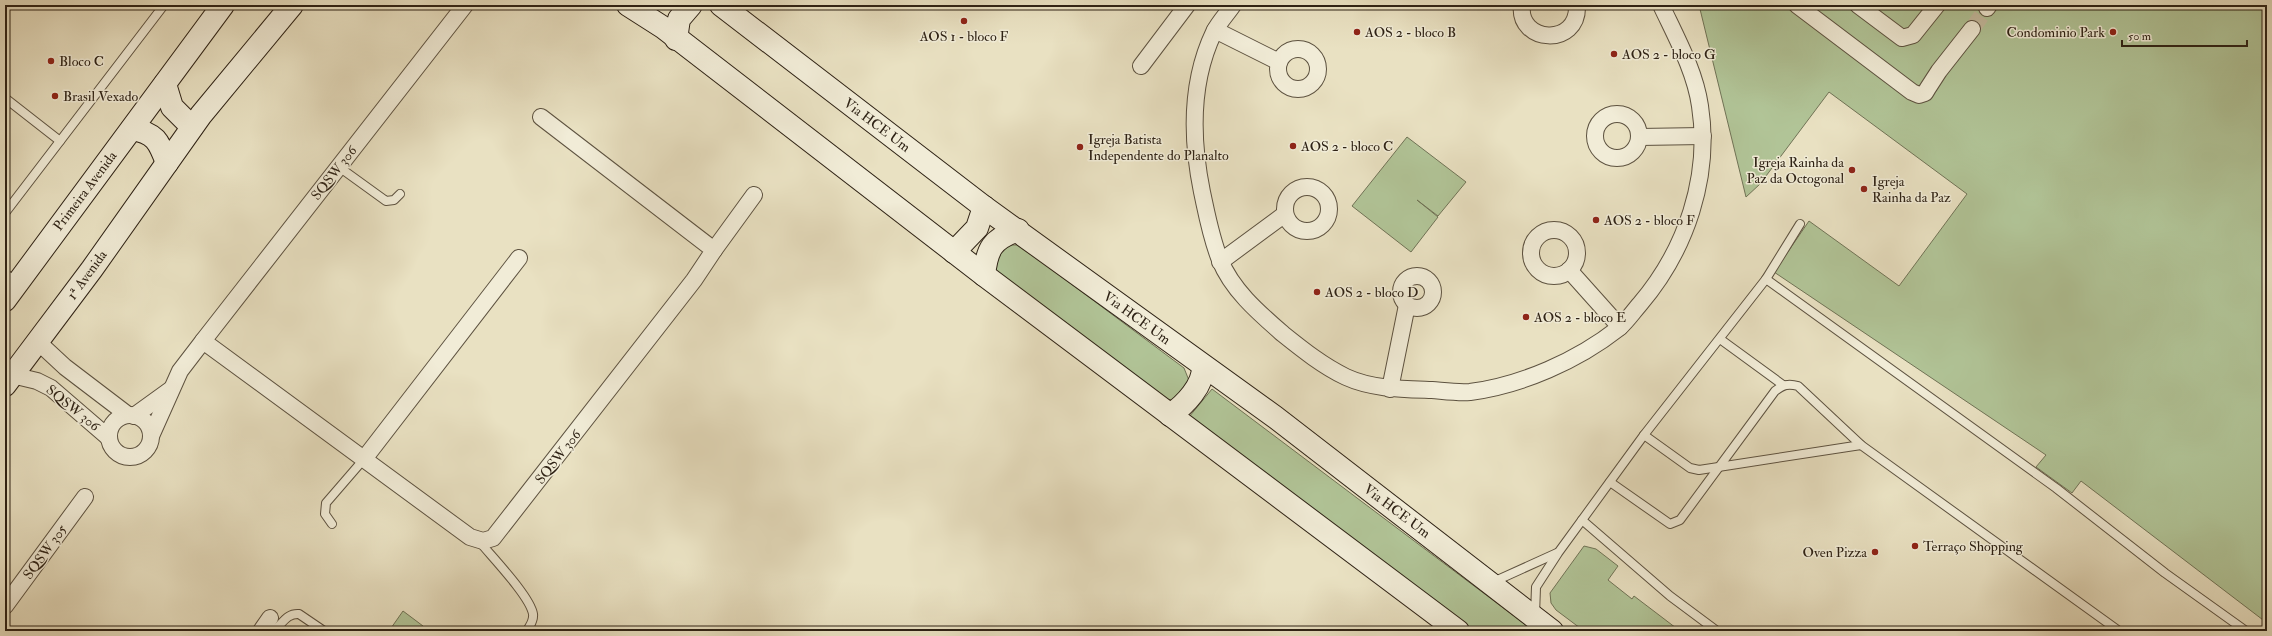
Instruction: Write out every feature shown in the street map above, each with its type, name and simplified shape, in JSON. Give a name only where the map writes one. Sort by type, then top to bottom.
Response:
[{"type":"main road","points":[[192,127],[172,107],[165,84],[223,5]]},
{"type":"main road","points":[[167,163],[192,127],[292,5]]},
{"type":"main road","points":[[628,5],[676,39],[984,275],[1458,631]]},
{"type":"main road","points":[[676,39],[678,19],[691,5]]},
{"type":"main road","name":"Via HCE Um","points":[[721,5],[984,206],[1275,418],[1535,615],[1552,631]]},
{"type":"main road","name":"Primeira Avenida","points":[[9,285],[132,129],[165,84]]},
{"type":"main road","points":[[132,129],[146,132],[157,140],[167,163]]},
{"type":"main road","name":"1ª Avenida","points":[[9,380],[92,269],[167,163]]},
{"type":"main road","points":[[954,252],[977,228],[984,206]]},
{"type":"main road","points":[[984,275],[986,258],[992,246],[1002,236],[1018,230]]},
{"type":"main road","points":[[1170,415],[1178,409],[1200,383],[1203,366]]},
{"type":"street","name":"SQSW 306","points":[[151,436],[170,390],[180,372],[465,5]]},
{"type":"street","points":[[1141,66],[1187,5]]},
{"type":"street","points":[[1233,5],[1215,30],[1198,74],[1193,130],[1200,180],[1210,231],[1220,262],[1239,292],[1268,321],[1306,353],[1348,378],[1390,389],[1468,392],[1520,380],[1572,359],[1620,327],[1659,282],[1680,242],[1697,193],[1703,136],[1700,104],[1684,54],[1661,5]]},
{"type":"street","points":[[1522,5],[1524,19],[1528,26],[1544,36],[1553,36],[1570,28],[1575,21],[1577,5]]},
{"type":"street","points":[[1797,5],[1912,92],[1919,95],[1925,93],[1939,71],[1972,29]]},
{"type":"street","points":[[1858,5],[1902,38],[1913,34],[1937,5]]},
{"type":"street","points":[[1215,30],[1279,62]]},
{"type":"street","points":[[541,117],[714,250]]},
{"type":"street","points":[[1639,137],[1703,136]]},
{"type":"street","name":"SQSW 306","points":[[478,540],[493,538],[504,526],[694,280],[754,195]]},
{"type":"street","points":[[1220,262],[1285,214]]},
{"type":"street","points":[[364,459],[519,258]]},
{"type":"street","points":[[1569,270],[1620,327]]},
{"type":"street","points":[[1390,389],[1407,305]]},
{"type":"street","name":"SQSW 306","points":[[38,341],[65,367],[131,416],[170,390]]},
{"type":"street","points":[[203,341],[470,536],[478,540]]},
{"type":"street","name":"SQSW 306","points":[[9,380],[38,381],[51,388],[109,438]]},
{"type":"street","points":[[131,416],[144,420],[151,436],[147,449],[142,454],[129,457],[118,454],[113,449],[109,438],[109,432],[116,420],[131,416]]},
{"type":"street","name":"SQSW 305","points":[[5,606],[85,497]]},
{"type":"lane","points":[[5,213],[164,5]]},
{"type":"lane","points":[[5,98],[60,141]]},
{"type":"lane","points":[[339,167],[386,201],[394,200],[400,194]]},
{"type":"lane","points":[[1535,615],[1536,587],[1558,553],[1644,435],[1766,279],[1800,224]]},
{"type":"lane","points":[[1766,279],[2049,484],[2165,573],[2246,631]]},
{"type":"lane","points":[[1720,339],[1783,385]]},
{"type":"lane","points":[[1610,482],[1670,524],[1675,523],[1680,520],[1775,391],[1783,385],[1791,384],[1798,386],[1862,445],[2119,631]]},
{"type":"lane","points":[[1644,435],[1690,468],[1699,470],[1862,445]]},
{"type":"lane","points":[[332,524],[325,514],[326,503],[364,459]]},
{"type":"lane","points":[[1582,520],[1670,596],[1717,631]]},
{"type":"lane","points":[[478,540],[511,580],[531,608],[532,622],[527,631]]},
{"type":"lane","points":[[1492,583],[1558,553]]},
{"type":"lane","points":[[268,627],[289,615],[299,614],[324,631]]},
{"type":"green space","points":[[1699,5],[2267,5],[2267,623],[2081,481],[2072,493],[2036,467],[2046,455],[1774,272],[1809,221],[1899,286],[1967,194],[1829,92],[1760,184],[1746,197]]},
{"type":"green space","points":[[1407,137],[1466,182],[1438,216],[1417,200],[1438,217],[1411,252],[1352,206]]},
{"type":"green space","points":[[1019,245],[1184,368],[1190,383],[1174,400],[1165,399],[996,272],[995,260],[1005,246]]},
{"type":"green space","points":[[1212,389],[1534,631],[1473,631],[1189,417]]},
{"type":"green space","points":[[1584,546],[1596,549],[1618,566],[1608,580],[1632,599],[1634,596],[1680,631],[1584,631],[1556,610],[1551,603],[1550,593]]},
{"type":"green space","points":[[403,611],[423,626],[420,631],[389,631]]},
{"type":"tunnel","points":[[1972,29],[1987,8]]},
{"type":"place","name":"AOS 1 - bloco F","points":[[964,21]]},
{"type":"place","name":"AOS 2 - bloco B","points":[[1357,32]]},
{"type":"place","name":"Condominio Park","points":[[2113,32]]},
{"type":"place","name":"AOS 2 - bloco G","points":[[1614,54]]},
{"type":"place","name":"Bloco C","points":[[51,61]]},
{"type":"place","name":"Brasil Vexado","points":[[55,96]]},
{"type":"place","name":"AOS 2 - bloco C","points":[[1293,146]]},
{"type":"place","name":"Igreja Batista Independente do Planalto","points":[[1080,147]]},
{"type":"place","name":"Igreja Rainha da Paz da Octogonal","points":[[1852,170]]},
{"type":"place","name":"Igreja Rainha da Paz","points":[[1864,189]]},
{"type":"place","name":"AOS 2 - bloco F","points":[[1596,220]]},
{"type":"place","name":"AOS 2 - bloco D","points":[[1317,292]]},
{"type":"place","name":"AOS 2 - bloco E","points":[[1526,317]]},
{"type":"place","name":"Terraço Shopping","points":[[1915,546]]},
{"type":"place","name":"Oven Pizza","points":[[1875,552]]}]
